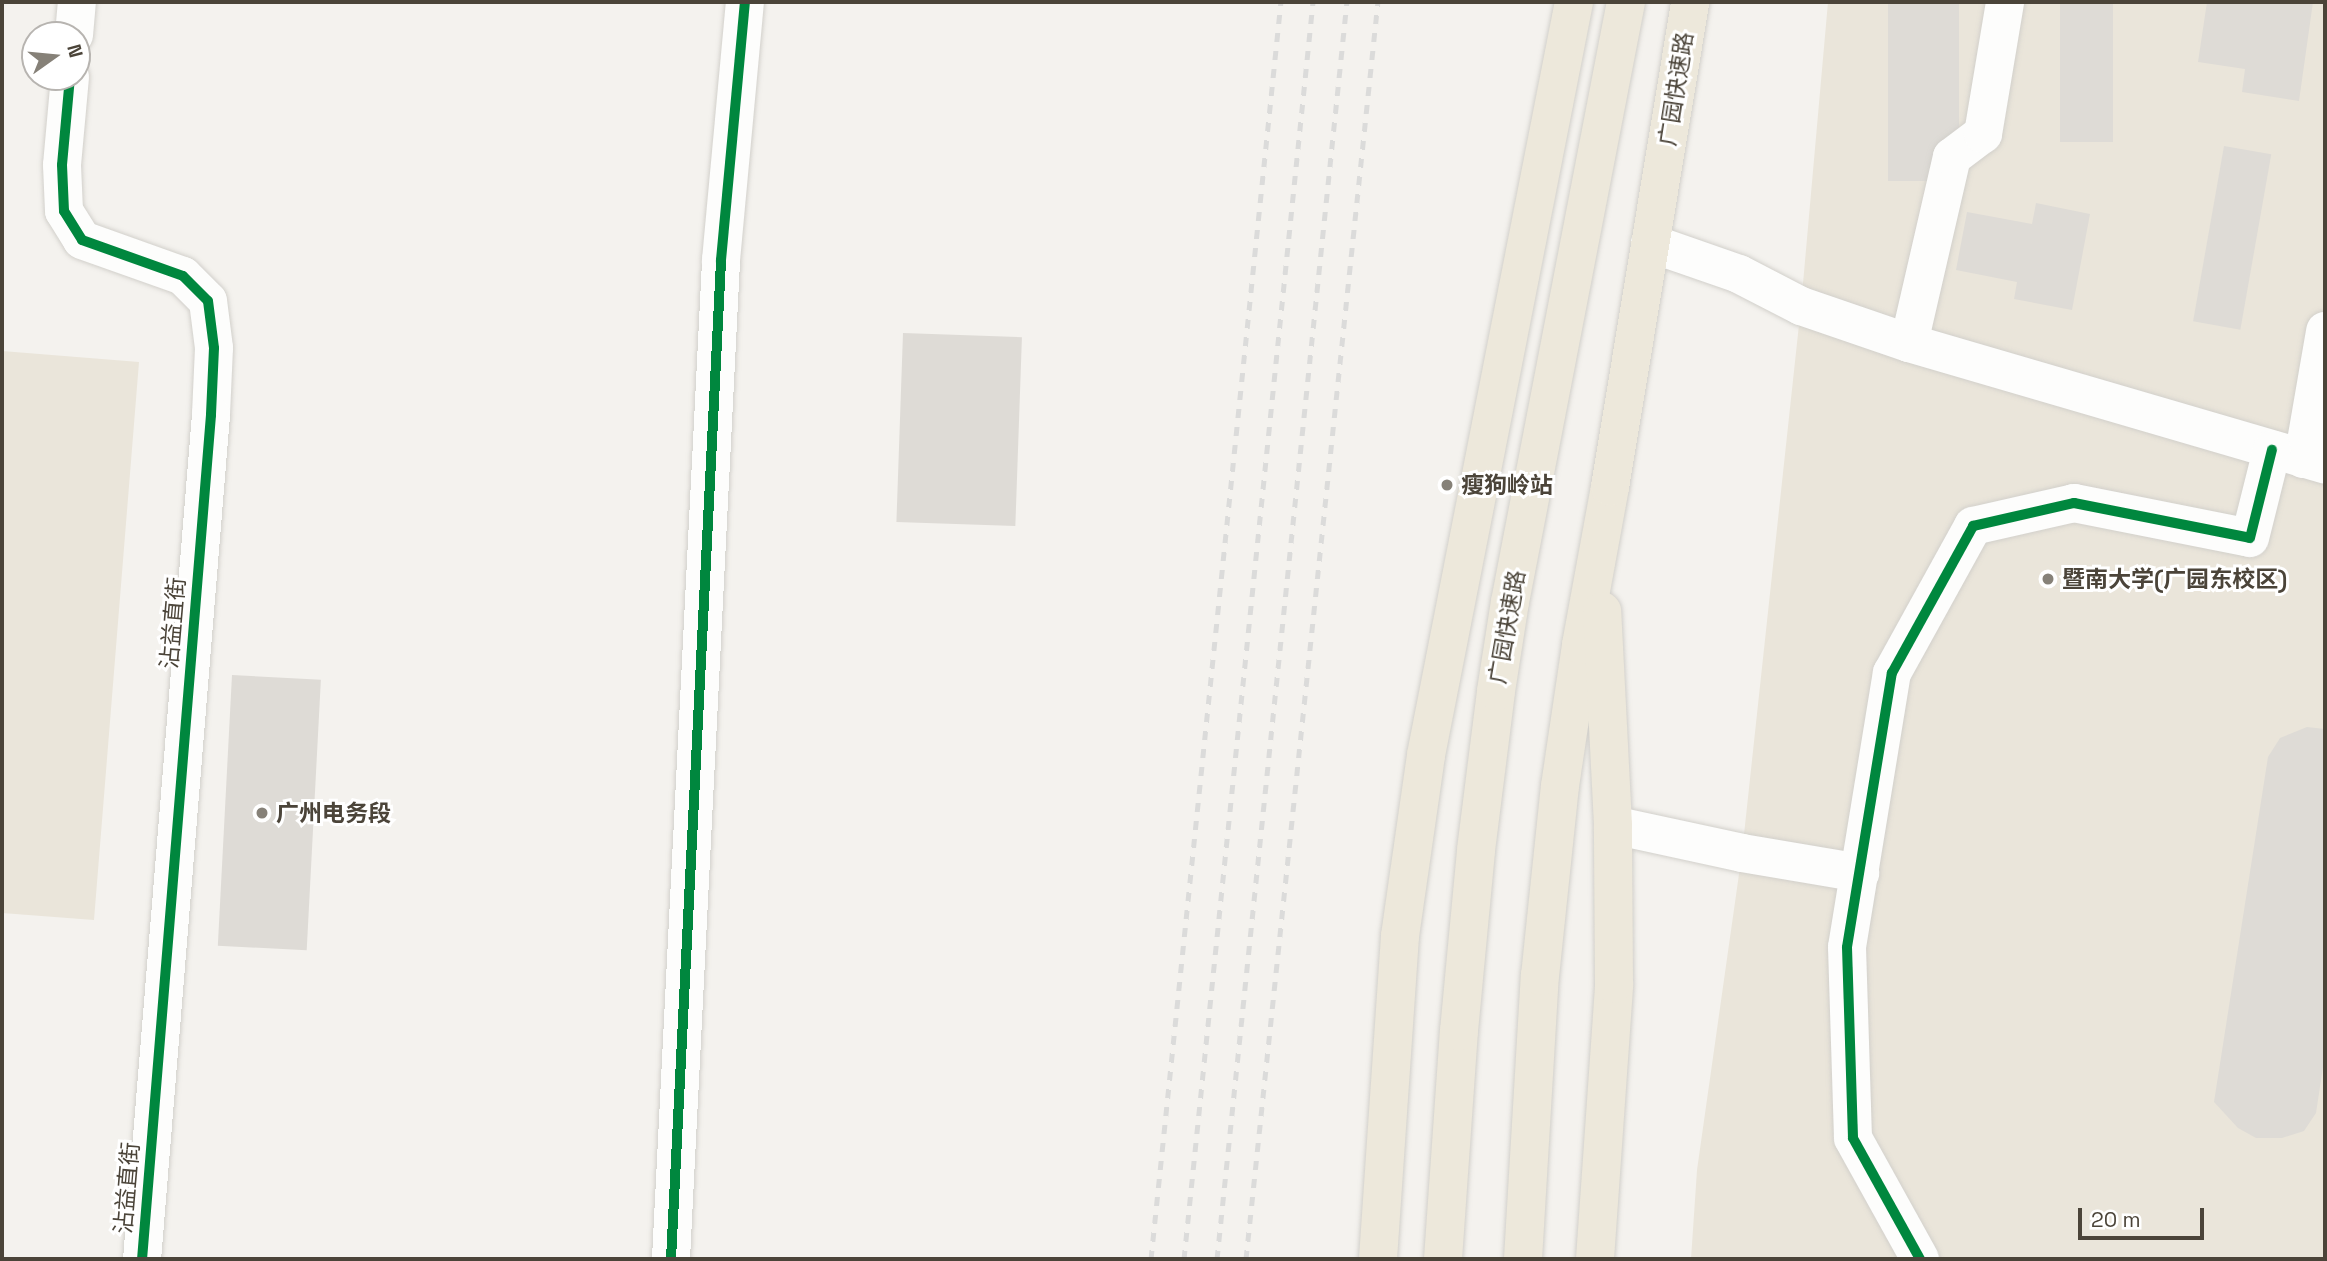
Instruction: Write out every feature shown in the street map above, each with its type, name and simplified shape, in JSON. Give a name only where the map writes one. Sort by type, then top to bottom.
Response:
[{"type":"highway","points":[[1378,1259],[1400,936],[1426,755],[1574,2]]},
{"type":"highway","points":[[1565,316],[1602,2]]},
{"type":"highway","name":"广园快速路","points":[[1443,1259],[1459,1031],[1485,775],[1510,601],[1626,2]]},
{"type":"highway","name":"广园快速路","points":[[1599,544],[1690,2]]},
{"type":"highway","points":[[1595,1259],[1615,984],[1613,825],[1599,544]]},
{"type":"highway","points":[[1523,1259],[1540,976],[1560,786],[1599,544]]},
{"type":"street","points":[[75,21],[77,2]]},
{"type":"street","points":[[671,1259],[721,260],[745,2]]},
{"type":"street","points":[[1909,343],[1952,157],[1983,134],[2005,2]]},
{"type":"street","name":"沾益直街","points":[[70,91],[62,165],[64,211],[82,240],[183,276],[208,301],[214,348],[210,429],[142,1259]]},
{"type":"street","points":[[1650,243],[1739,274],[1801,306],[1909,343],[2300,458]]},
{"type":"street","points":[[1920,1259],[1853,1138],[1847,947],[1892,673],[1973,526],[2074,503],[2250,538],[2300,458],[2325,331]]},
{"type":"street","points":[[1613,825],[1742,853],[1860,873]]},
{"type":"shaded area","name":"暨南大学(广园东校区)","points":[[1828,2],[2325,2],[2325,1259],[1691,1259],[1697,1170],[1742,853],[1801,306]]},
{"type":"shaded area","points":[[2,351],[139,362],[94,920],[2,913]]},
{"type":"building","points":[[1888,2],[1959,2],[1959,181],[1888,181]]},
{"type":"building","points":[[2060,2],[2113,2],[2113,142],[2060,142]]},
{"type":"building","points":[[2207,2],[2313,2],[2299,101],[2242,92],[2245,69],[2198,62]]},
{"type":"building","points":[[2224,146],[2271,154],[2240,330],[2193,321]]},
{"type":"building","points":[[2036,203],[2090,214],[2072,310],[2014,299],[2017,282],[1956,270],[1967,212],[2032,224]]},
{"type":"building","points":[[903,333],[1022,337],[1015,526],[896,522]]},
{"type":"building","name":"广州电务段","points":[[232,675],[321,680],[307,950],[218,946]]},
{"type":"building","points":[[2307,727],[2325,729],[2325,1054],[2316,1113],[2304,1131],[2282,1138],[2256,1138],[2238,1128],[2214,1102],[2268,757],[2280,738]]},
{"type":"railway","points":[[1151,1259],[1281,2]]},
{"type":"railway","points":[[1184,1259],[1313,2]]},
{"type":"railway","points":[[1217,1259],[1347,2]]},
{"type":"railway","points":[[1246,1259],[1378,2]]},
{"type":"cycle path","points":[[671,1259],[721,260],[745,2]]},
{"type":"cycle path","points":[[69,91],[62,165],[64,211],[82,240],[183,276],[208,301],[214,348],[211,415],[142,1259]]},
{"type":"cycle path","points":[[1920,1259],[1853,1138],[1847,947],[1892,673],[1973,526],[2074,503],[2250,538],[2272,450]]},
{"type":"place","name":"瘦狗岭站","points":[[1447,485]]},
{"type":"place","name":"暨南大学(广园东校区)","points":[[2048,579]]},
{"type":"place","name":"广州电务段","points":[[262,813]]}]
